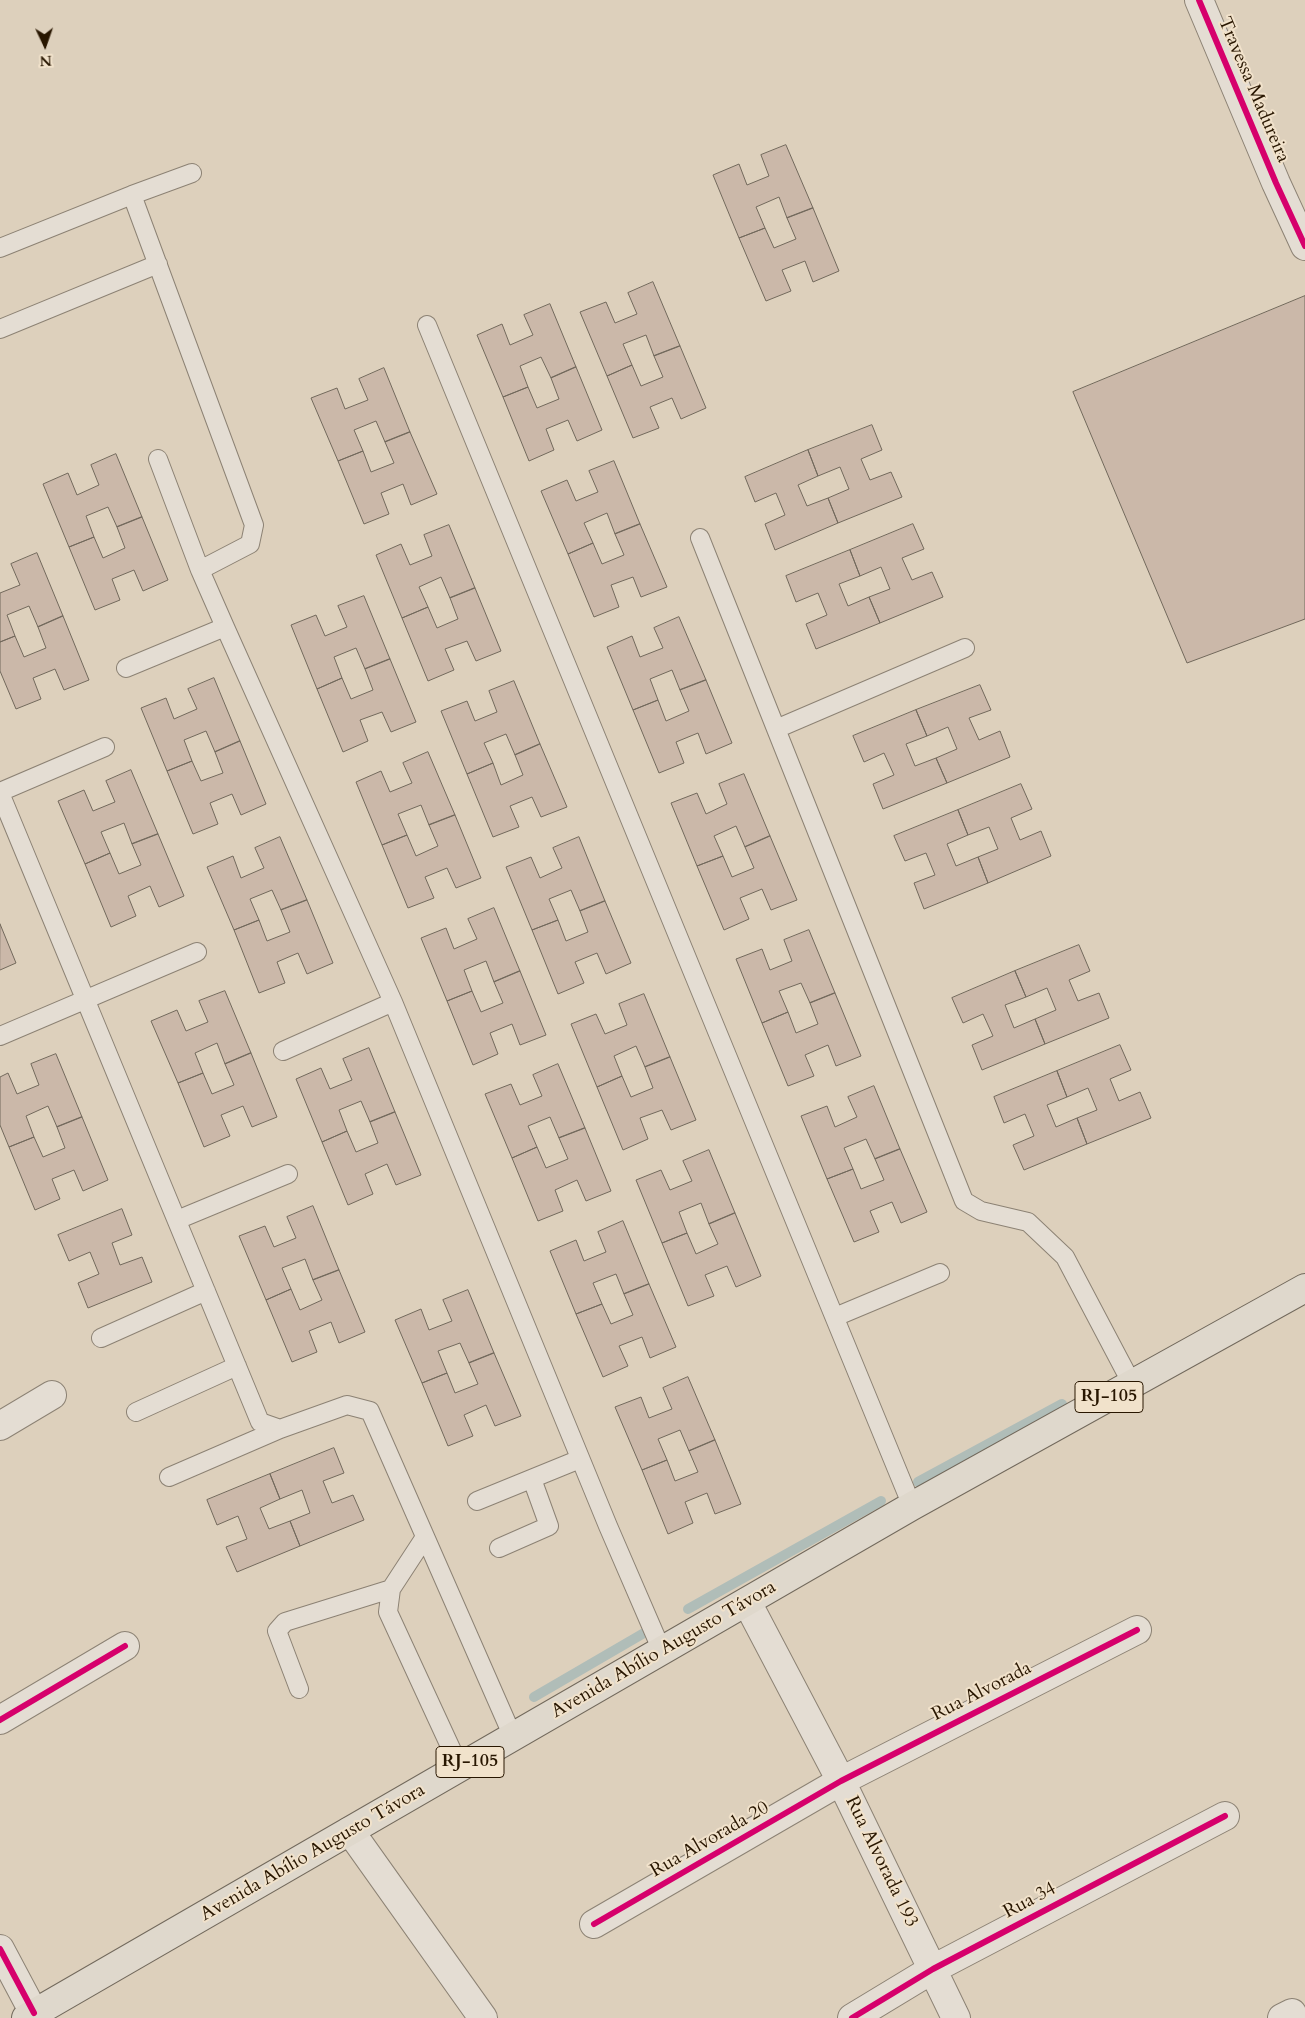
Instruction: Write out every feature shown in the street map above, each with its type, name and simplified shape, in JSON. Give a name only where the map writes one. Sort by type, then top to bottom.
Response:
[{"type":"main road","name":"Avenida Abílio Augusto Távora","points":[[30,2016],[912,1506],[1305,1288]]},
{"type":"street","name":"Travessa Madureira","points":[[1199,0],[1276,183],[1305,246]]},
{"type":"street","points":[[0,1426],[52,1394]]},
{"type":"street","name":"Rua Alvorada 193","points":[[747,1602],[841,1781],[956,2018]]},
{"type":"street","name":"Rua Alvorada","points":[[841,1781],[1137,1630]]},
{"type":"street","points":[[0,1720],[125,1646]]},
{"type":"street","name":"Rua Alvorada 20","points":[[594,1924],[841,1781]]},
{"type":"street","name":"Rua 34","points":[[852,2018],[932,1970],[1225,1816]]},
{"type":"street","points":[[350,1831],[483,2018]]},
{"type":"street","points":[[0,1949],[30,2016]]},
{"type":"lane","points":[[0,248],[192,173]]},
{"type":"lane","points":[[132,195],[254,525],[250,544],[200,570]]},
{"type":"lane","points":[[0,329],[158,264]]},
{"type":"lane","points":[[427,325],[912,1506]]},
{"type":"lane","points":[[158,459],[200,570],[393,1002],[580,1459],[662,1651]]},
{"type":"lane","points":[[700,538],[964,1202],[981,1212],[1028,1222],[1065,1257],[1132,1384]]},
{"type":"lane","points":[[126,668],[225,627]]},
{"type":"lane","points":[[776,730],[965,648]]},
{"type":"lane","points":[[105,747],[0,793],[260,1422],[280,1429]]},
{"type":"lane","points":[[0,1036],[197,952]]},
{"type":"lane","points":[[283,1051],[393,1002]]},
{"type":"lane","points":[[177,1220],[288,1174]]},
{"type":"lane","points":[[835,1317],[940,1273]]},
{"type":"lane","points":[[101,1338],[206,1291]]},
{"type":"lane","points":[[136,1412],[237,1366]]},
{"type":"lane","points":[[169,1477],[280,1429],[347,1405],[370,1411],[513,1738]]},
{"type":"lane","points":[[477,1501],[580,1459]]},
{"type":"lane","points":[[499,1548],[549,1526],[532,1479]]},
{"type":"lane","points":[[425,1537],[391,1589],[388,1612],[460,1768]]},
{"type":"lane","points":[[299,1689],[277,1631],[285,1622],[391,1589]]},
{"type":"building","points":[[786,145],[813,208],[787,218],[779,197],[756,207],[765,228],[739,238],[713,175],[739,164],[747,185],[769,176],[761,155]]},
{"type":"building","points":[[813,208],[839,271],[813,282],[805,261],[782,270],[791,291],[766,301],[739,238],[765,228],[774,248],[796,239],[787,218]]},
{"type":"building","points":[[653,282],[680,346],[654,356],[646,335],[623,344],[632,365],[607,376],[580,312],[606,302],[615,323],[637,314],[628,293]]},
{"type":"building","points":[[1305,296],[1305,619],[1187,663],[1073,392]]},
{"type":"building","points":[[550,304],[576,367],[551,378],[541,357],[520,366],[528,387],[503,397],[477,335],[502,324],[510,345],[533,335],[524,315]]},
{"type":"building","points":[[680,346],[706,408],[681,419],[672,398],[650,407],[659,428],[633,438],[607,376],[632,365],[641,386],[663,377],[654,356]]},
{"type":"building","points":[[576,367],[602,430],[577,441],[568,420],[546,429],[554,450],[529,461],[503,397],[528,387],[537,408],[559,399],[551,378]]},
{"type":"building","points":[[384,368],[410,432],[385,442],[376,421],[354,430],[363,451],[338,461],[311,398],[337,388],[345,409],[368,400],[359,379]]},
{"type":"building","points":[[872,425],[882,450],[861,459],[870,480],[891,472],[902,497],[838,523],[828,498],[849,489],[840,467],[818,476],[808,450]]},
{"type":"building","points":[[410,432],[437,494],[411,505],[403,484],[381,493],[389,514],[364,524],[338,461],[363,451],[371,472],[394,463],[385,442]]},
{"type":"building","points":[[808,450],[818,476],[798,485],[807,506],[828,498],[838,523],[775,550],[765,524],[785,515],[776,493],[755,502],[745,477]]},
{"type":"building","points":[[116,454],[142,517],[117,527],[108,507],[86,516],[94,537],[69,547],[43,484],[68,473],[77,495],[99,485],[91,465]]},
{"type":"building","points":[[614,461],[640,524],[615,534],[607,513],[584,523],[593,543],[568,554],[541,491],[567,480],[576,501],[598,492],[589,471]]},
{"type":"building","points":[[142,517],[168,580],[143,591],[134,570],[112,579],[120,600],[95,610],[69,547],[94,537],[103,558],[125,548],[117,527]]},
{"type":"building","points":[[640,524],[667,587],[641,597],[633,577],[611,585],[619,607],[594,617],[568,554],[593,543],[602,564],[624,555],[615,534]]},
{"type":"building","points":[[913,524],[924,549],[902,558],[912,580],[932,572],[943,597],[880,623],[869,597],[890,589],[881,567],[860,576],[850,550]]},
{"type":"building","points":[[449,525],[475,588],[450,598],[441,577],[419,587],[428,607],[402,618],[376,555],[401,544],[410,565],[432,556],[424,535]]},
{"type":"building","points":[[850,550],[860,576],[839,584],[848,606],[869,597],[880,623],[816,649],[806,624],[827,615],[818,593],[796,602],[786,576]]},
{"type":"building","points":[[37,553],[63,616],[38,627],[29,606],[7,615],[15,636],[0,642],[0,593],[20,585],[11,564]]},
{"type":"building","points":[[475,588],[501,651],[476,661],[467,641],[445,649],[454,670],[428,681],[402,618],[428,607],[437,628],[458,619],[450,598]]},
{"type":"building","points":[[364,596],[390,659],[365,669],[356,648],[334,657],[342,678],[317,689],[291,625],[316,615],[325,636],[347,627],[338,606]]},
{"type":"building","points":[[63,616],[89,680],[64,690],[55,669],[33,678],[41,699],[16,709],[0,671],[0,642],[15,636],[24,657],[46,648],[38,627]]},
{"type":"building","points":[[679,617],[706,680],[680,690],[672,670],[650,679],[658,700],[633,710],[607,647],[632,636],[640,657],[663,648],[654,628]]},
{"type":"building","points":[[390,659],[416,722],[391,732],[382,712],[360,720],[368,741],[343,752],[317,689],[342,678],[351,699],[373,690],[365,669]]},
{"type":"building","points":[[214,678],[240,741],[215,752],[206,731],[184,740],[192,761],[167,771],[141,708],[166,698],[174,719],[197,709],[188,689]]},
{"type":"building","points":[[706,680],[732,743],[706,754],[698,733],[676,742],[684,763],[659,773],[633,710],[658,700],[666,721],[689,711],[680,690]]},
{"type":"building","points":[[514,681],[540,744],[515,755],[506,734],[484,743],[493,763],[467,774],[441,711],[467,701],[475,721],[497,712],[489,691]]},
{"type":"building","points":[[980,685],[991,710],[969,718],[979,740],[1000,731],[1010,757],[947,783],[936,758],[957,749],[948,727],[927,736],[916,710]]},
{"type":"building","points":[[916,710],[927,736],[906,744],[915,766],[936,758],[947,783],[883,809],[873,784],[894,775],[884,753],[864,762],[853,736]]},
{"type":"building","points":[[240,741],[266,804],[241,815],[232,794],[210,803],[218,824],[193,834],[167,771],[192,761],[201,781],[223,773],[215,752]]},
{"type":"building","points":[[540,744],[567,807],[541,817],[532,797],[510,806],[519,827],[493,837],[467,774],[493,763],[501,785],[523,775],[515,755]]},
{"type":"building","points":[[428,752],[455,815],[429,825],[421,805],[398,814],[407,835],[382,845],[356,782],[381,771],[390,792],[412,783],[403,763]]},
{"type":"building","points":[[131,770],[158,834],[132,844],[124,823],[101,832],[110,853],[85,864],[58,801],[84,790],[93,811],[115,802],[106,781]]},
{"type":"building","points":[[744,774],[770,836],[745,847],[736,826],[714,836],[723,856],[697,866],[671,803],[697,793],[706,814],[727,804],[719,784]]},
{"type":"building","points":[[1021,784],[1032,809],[1011,818],[1020,840],[1041,831],[1051,856],[988,883],[978,857],[998,849],[989,827],[968,835],[958,810]]},
{"type":"building","points":[[958,810],[968,835],[947,844],[956,866],[978,857],[988,883],[924,909],[914,883],[935,875],[926,853],[905,861],[894,836]]},
{"type":"building","points":[[455,815],[481,878],[456,888],[447,868],[425,877],[434,898],[408,908],[382,845],[407,835],[416,856],[438,846],[429,825]]},
{"type":"building","points":[[158,834],[184,896],[159,907],[150,886],[128,896],[136,916],[111,927],[85,864],[110,853],[119,874],[141,865],[132,844]]},
{"type":"building","points":[[770,836],[797,900],[771,910],[762,889],[740,898],[749,919],[724,930],[697,866],[723,856],[732,877],[754,868],[745,847]]},
{"type":"building","points":[[280,837],[307,900],[281,910],[272,890],[250,899],[259,920],[234,930],[207,867],[233,856],[241,878],[264,868],[255,848]]},
{"type":"building","points":[[579,837],[605,901],[580,911],[571,890],[549,899],[558,920],[532,930],[506,867],[531,857],[540,878],[562,868],[553,848]]},
{"type":"building","points":[[307,900],[333,963],[307,974],[298,953],[277,962],[285,983],[259,993],[234,930],[259,920],[267,941],[290,932],[281,910]]},
{"type":"building","points":[[605,901],[631,963],[606,974],[597,953],[575,962],[584,983],[558,994],[532,930],[558,920],[566,941],[588,932],[580,911]]},
{"type":"building","points":[[494,908],[520,971],[494,982],[486,961],[464,970],[472,991],[447,1001],[421,938],[446,928],[454,949],[477,939],[468,919]]},
{"type":"building","points":[[0,924],[16,963],[0,970]]},
{"type":"building","points":[[809,930],[835,993],[810,1003],[801,983],[779,991],[788,1012],[762,1023],[736,959],[762,949],[770,970],[792,961],[784,940]]},
{"type":"building","points":[[1079,945],[1090,971],[1069,980],[1078,1001],[1099,993],[1109,1018],[1045,1044],[1035,1019],[1056,1010],[1047,988],[1026,997],[1015,971]]},
{"type":"building","points":[[520,971],[546,1035],[520,1045],[512,1024],[490,1033],[498,1054],[473,1065],[447,1001],[472,991],[481,1012],[503,1003],[494,982]]},
{"type":"building","points":[[1015,971],[1026,997],[1005,1005],[1014,1028],[1035,1019],[1045,1044],[982,1070],[972,1045],[993,1036],[983,1014],[963,1023],[952,998]]},
{"type":"building","points":[[225,991],[251,1053],[225,1064],[217,1043],[195,1053],[203,1073],[178,1083],[151,1021],[177,1010],[186,1031],[208,1022],[199,1001]]},
{"type":"building","points":[[835,993],[861,1056],[836,1066],[828,1045],[805,1055],[814,1076],[788,1086],[762,1023],[788,1012],[796,1033],[818,1024],[810,1003]]},
{"type":"building","points":[[644,994],[670,1057],[645,1067],[636,1046],[614,1056],[622,1076],[597,1087],[571,1024],[596,1014],[605,1034],[627,1025],[619,1004]]},
{"type":"building","points":[[1120,1045],[1131,1070],[1110,1079],[1119,1101],[1140,1092],[1151,1118],[1087,1144],[1077,1118],[1097,1110],[1088,1088],[1067,1097],[1057,1071]]},
{"type":"building","points":[[369,1048],[395,1112],[370,1122],[361,1101],[339,1110],[347,1131],[322,1142],[296,1079],[321,1068],[330,1089],[352,1080],[343,1059]]},
{"type":"building","points":[[251,1053],[277,1117],[252,1127],[243,1106],[221,1115],[230,1136],[204,1147],[178,1083],[203,1073],[212,1094],[234,1085],[225,1064]]},
{"type":"building","points":[[56,1054],[82,1117],[57,1127],[48,1106],[26,1116],[34,1137],[9,1147],[0,1125],[0,1077],[8,1073],[17,1094],[39,1085],[31,1064]]},
{"type":"building","points":[[670,1057],[696,1120],[671,1130],[662,1110],[640,1118],[648,1139],[623,1150],[597,1087],[622,1076],[631,1097],[653,1088],[645,1067]]},
{"type":"building","points":[[558,1064],[585,1128],[559,1138],[550,1117],[528,1126],[537,1147],[512,1158],[485,1094],[511,1084],[520,1105],[542,1096],[533,1075]]},
{"type":"building","points":[[1057,1071],[1067,1097],[1047,1105],[1056,1127],[1077,1118],[1087,1144],[1024,1170],[1013,1145],[1034,1136],[1025,1114],[1004,1123],[994,1097]]},
{"type":"building","points":[[874,1086],[900,1149],[875,1159],[866,1139],[844,1148],[853,1169],[827,1179],[801,1116],[827,1106],[835,1127],[857,1117],[848,1097]]},
{"type":"building","points":[[395,1112],[421,1175],[396,1185],[387,1164],[365,1174],[373,1194],[348,1205],[322,1142],[347,1131],[356,1152],[378,1143],[370,1122]]},
{"type":"building","points":[[82,1117],[108,1180],[83,1191],[74,1170],[52,1179],[60,1199],[35,1210],[9,1147],[34,1137],[43,1157],[65,1148],[57,1127]]},
{"type":"building","points":[[585,1128],[611,1191],[586,1201],[577,1180],[555,1190],[563,1211],[538,1221],[512,1158],[537,1147],[546,1168],[568,1159],[559,1138]]},
{"type":"building","points":[[900,1149],[927,1212],[901,1223],[892,1202],[870,1211],[879,1232],[854,1242],[827,1179],[853,1169],[861,1189],[884,1180],[875,1159]]},
{"type":"building","points":[[709,1150],[735,1213],[709,1224],[701,1203],[679,1212],[687,1233],[662,1243],[636,1180],[661,1170],[670,1190],[692,1181],[683,1161]]},
{"type":"building","points":[[313,1206],[339,1270],[313,1280],[305,1259],[282,1268],[291,1289],[266,1300],[239,1236],[265,1226],[274,1247],[296,1238],[287,1217]]},
{"type":"building","points":[[122,1209],[132,1235],[112,1243],[120,1265],[142,1257],[152,1282],[88,1308],[78,1283],[99,1274],[90,1252],[69,1261],[58,1235]]},
{"type":"building","points":[[735,1213],[761,1276],[736,1287],[727,1266],[705,1275],[714,1296],[688,1306],[662,1243],[687,1233],[696,1254],[718,1244],[709,1224]]},
{"type":"building","points":[[623,1221],[649,1284],[624,1294],[616,1274],[593,1283],[602,1304],[576,1314],[550,1251],[576,1240],[584,1261],[606,1252],[598,1232]]},
{"type":"building","points":[[339,1270],[365,1332],[339,1343],[331,1322],[309,1331],[317,1352],[292,1362],[266,1300],[291,1289],[300,1310],[322,1300],[313,1280]]},
{"type":"building","points":[[649,1284],[676,1347],[650,1358],[642,1337],[619,1346],[628,1366],[603,1377],[576,1314],[602,1304],[611,1324],[633,1315],[624,1294]]},
{"type":"building","points":[[468,1290],[494,1353],[469,1363],[460,1343],[438,1351],[447,1373],[422,1383],[395,1320],[421,1309],[429,1330],[452,1321],[443,1300]]},
{"type":"building","points":[[494,1353],[521,1416],[495,1426],[486,1405],[464,1415],[473,1436],[448,1446],[422,1383],[447,1373],[455,1393],[478,1384],[469,1363]]},
{"type":"building","points":[[688,1377],[715,1440],[689,1451],[680,1430],[658,1439],[667,1460],[642,1470],[615,1407],[641,1397],[649,1418],[672,1409],[663,1388]]},
{"type":"building","points":[[715,1440],[741,1504],[715,1514],[707,1493],[685,1502],[693,1523],[668,1534],[642,1470],[667,1460],[675,1481],[698,1472],[689,1451]]},
{"type":"building","points":[[334,1448],[344,1473],[323,1481],[332,1503],[353,1495],[364,1520],[300,1546],[290,1521],[310,1513],[302,1490],[280,1499],[270,1474]]},
{"type":"building","points":[[270,1474],[280,1499],[260,1508],[269,1529],[290,1521],[300,1546],[237,1572],[226,1547],[247,1539],[238,1516],[217,1525],[207,1500]]},
{"type":"waterway","points":[[918,1482],[1062,1404]]},
{"type":"waterway","points":[[688,1609],[881,1501]]},
{"type":"waterway","points":[[534,1697],[644,1633]]},
{"type":"cycle path","points":[[1199,0],[1276,183],[1305,246]]},
{"type":"cycle path","points":[[594,1924],[841,1781],[1137,1630]]},
{"type":"cycle path","points":[[0,1720],[125,1646]]},
{"type":"cycle path","points":[[852,2018],[933,1969],[1225,1816]]},
{"type":"cycle path","points":[[0,1949],[34,2013]]}]
